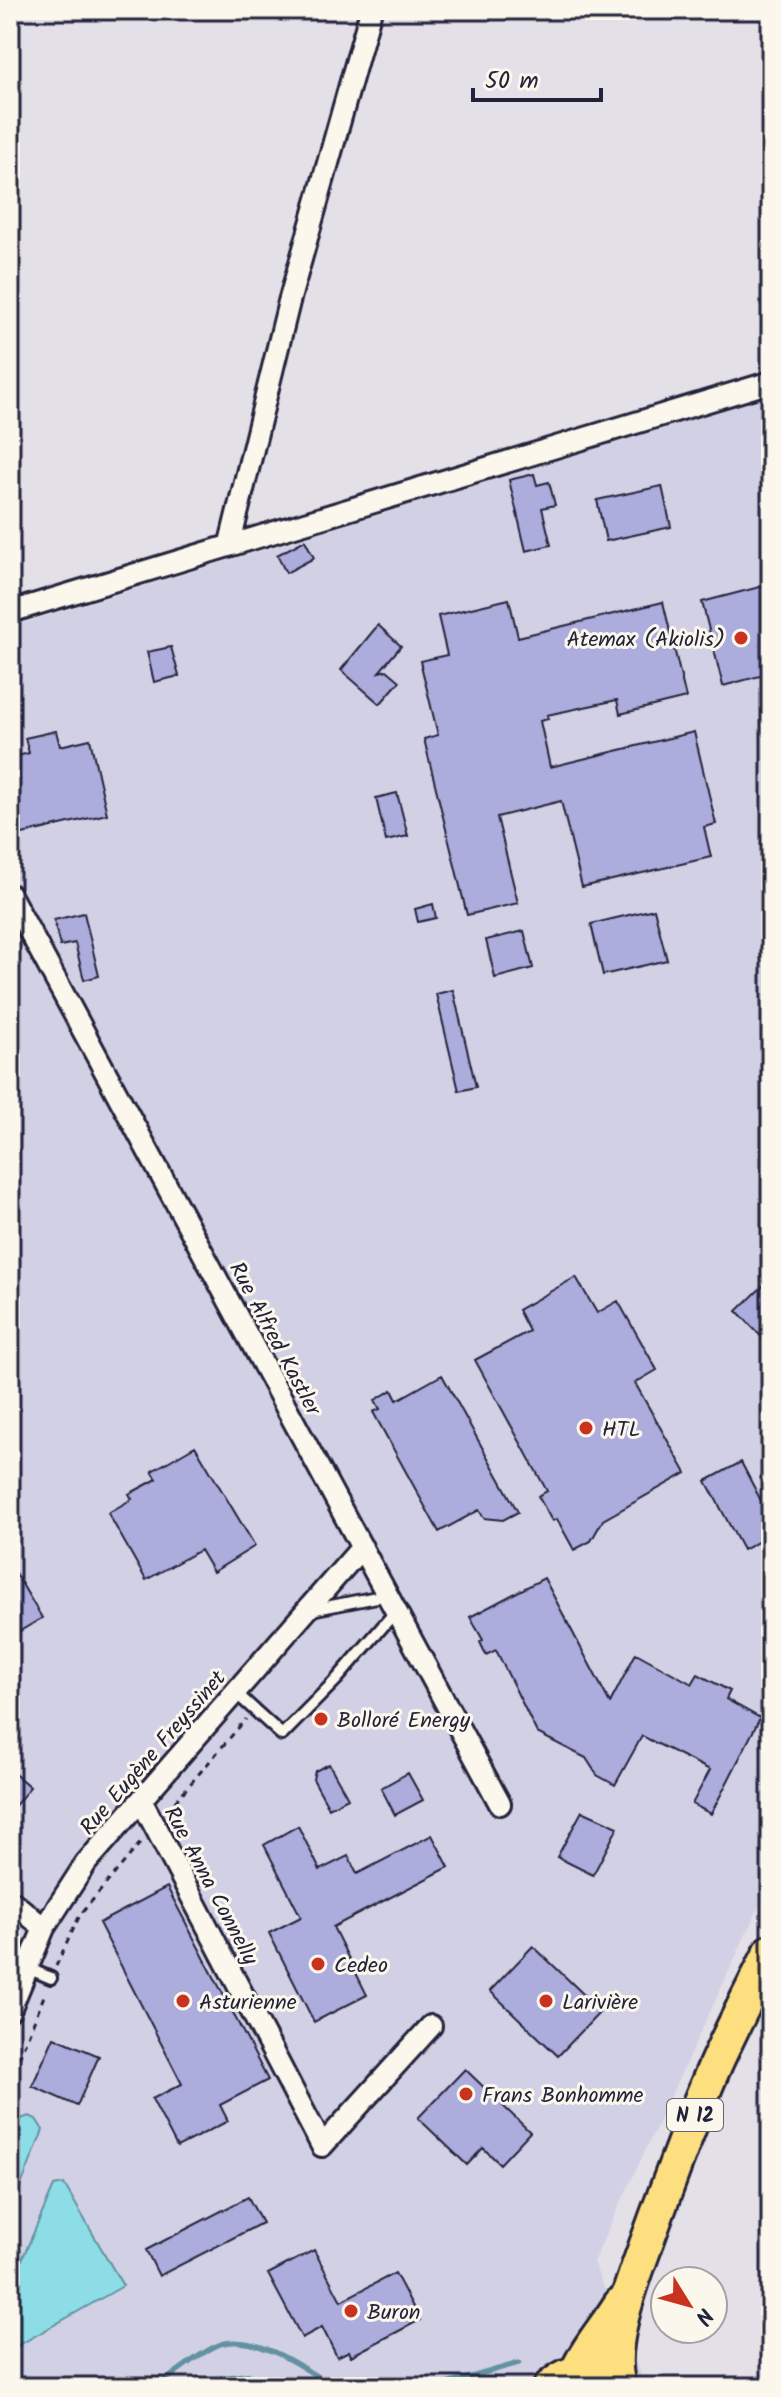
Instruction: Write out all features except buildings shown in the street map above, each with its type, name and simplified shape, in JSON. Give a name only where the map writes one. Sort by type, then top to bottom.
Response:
[{"type":"main road","name":"N 12","points":[[620,2384],[615,2370],[618,2345],[632,2285],[717,2061],[771,1951]]},
{"type":"main road","name":"N 12","points":[[564,2379],[604,2331],[632,2285]]},
{"type":"main road","points":[[564,2379],[592,2370],[606,2374],[620,2384]]},
{"type":"street","points":[[230,543],[289,302],[371,10]]},
{"type":"street","points":[[10,612],[230,543],[771,382]]},
{"type":"street","name":"Rue Alfred Kastler","points":[[10,895],[500,1804]]},
{"type":"street","name":"Rue Eugène Freyssinet","points":[[10,2010],[44,1928],[86,1863],[362,1547]]},
{"type":"street","name":"Rue Anna Connelly","points":[[141,1800],[322,2146],[431,2026]]},
{"type":"street","points":[[10,1900],[44,1928]]},
{"type":"lane","points":[[309,1610],[392,1603]]},
{"type":"lane","points":[[236,1693],[282,1735],[337,1679],[392,1603]]},
{"type":"lane","points":[[27,1968],[51,1978]]},
{"type":"path","points":[[10,2080],[80,1915],[254,1709]]},
{"type":"shaded area","points":[[771,396],[771,1881],[593,2262],[646,2387],[10,2387],[10,627]]},
{"type":"water","points":[[29,2116],[36,2119],[43,2130],[10,2213],[10,2130],[15,2121]]},
{"type":"water","points":[[64,2184],[123,2286],[10,2350],[10,2287],[54,2186]]},
{"type":"water","points":[[248,2373],[274,2387],[204,2387],[222,2376]]},
{"type":"waterway","points":[[156,2387],[210,2349],[239,2342],[253,2344],[282,2356],[334,2387]]},
{"type":"waterway","points":[[436,2387],[519,2363]]},
{"type":"place","name":"Atemax (Akiolis)","points":[[741,638]]},
{"type":"place","name":"HTL","points":[[586,1428]]},
{"type":"place","name":"Bolloré Energy","points":[[321,1719]]},
{"type":"place","name":"Cedeo","points":[[318,1964]]},
{"type":"place","name":"Asturienne","points":[[183,2001]]},
{"type":"place","name":"Larivière","points":[[546,2001]]},
{"type":"place","name":"Frans Bonhomme","points":[[466,2094]]},
{"type":"place","name":"Buron","points":[[351,2311]]}]
